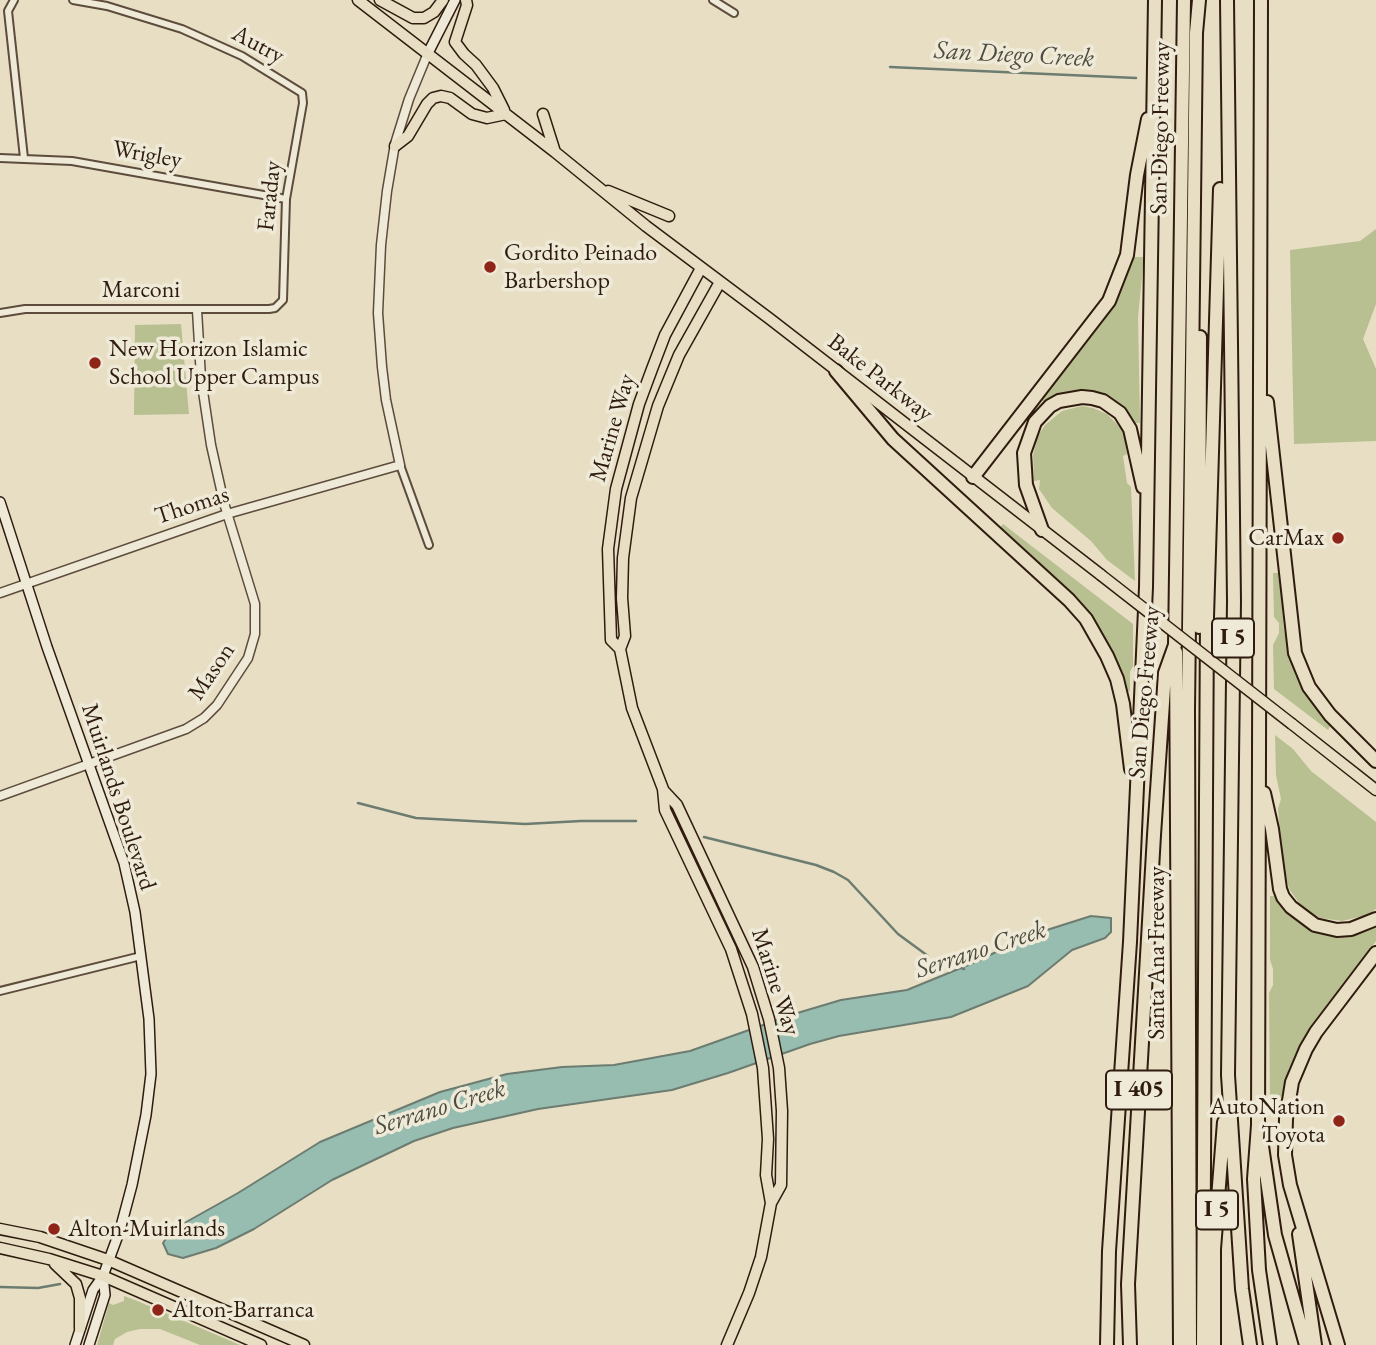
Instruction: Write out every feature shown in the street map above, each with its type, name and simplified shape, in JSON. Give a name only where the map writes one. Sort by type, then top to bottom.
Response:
[{"type":"highway","points":[[1107,1345],[1109,1263],[1130,942],[1149,510],[1155,0]]},
{"type":"highway","name":"San Diego Freeway","points":[[1130,1345],[1128,1284],[1165,673],[1175,645],[1184,0]]},
{"type":"highway","points":[[1192,1345],[1202,804],[1227,0]]},
{"type":"highway","name":"I 5","points":[[1214,1345],[1214,1249],[1228,1075],[1234,601],[1227,0]]},
{"type":"highway","points":[[1261,0],[1258,1125],[1254,1179],[1256,1241],[1270,1345]]},
{"type":"highway","points":[[1199,2],[1203,1345]]},
{"type":"highway","points":[[1192,1345],[1187,737],[1196,33],[1199,2]]},
{"type":"highway","points":[[973,477],[1109,300],[1127,255],[1137,175],[1154,87]]},
{"type":"highway","points":[[1261,356],[1295,653],[1309,687],[1323,706],[1376,761]]},
{"type":"highway","points":[[836,371],[893,439],[1069,600],[1086,620],[1117,679],[1123,704],[1135,804]]},
{"type":"highway","points":[[1042,530],[1024,475],[1026,444],[1041,414],[1059,401],[1070,398],[1103,401],[1125,419],[1133,437],[1149,510]]},
{"type":"highway","name":"Santa Ana Freeway","points":[[1175,645],[1180,1345]]},
{"type":"highway","points":[[1258,769],[1272,829],[1283,897],[1297,914],[1322,927],[1351,929],[1376,919]]},
{"type":"highway","points":[[1338,1345],[1296,1205],[1287,1169],[1284,1138],[1293,1082],[1306,1049],[1376,953]]},
{"type":"highway","points":[[1228,1075],[1242,1289],[1250,1345]]},
{"type":"highway","points":[[1258,1125],[1275,1235],[1306,1345]]},
{"type":"highway","points":[[1296,1205],[1302,1267],[1315,1345]]},
{"type":"main road","name":"Bake Parkway","points":[[358,0],[1376,790]]},
{"type":"main road","points":[[380,0],[412,18],[424,18],[434,12],[443,0]]},
{"type":"main road","points":[[428,53],[455,0]]},
{"type":"main road","points":[[395,146],[408,136],[433,98],[450,98],[472,114],[487,118],[506,114],[493,88],[455,42],[467,5],[466,0]]},
{"type":"main road","points":[[543,114],[555,152]]},
{"type":"main road","points":[[597,187],[669,216]]},
{"type":"main road","name":"Marine Way","points":[[620,649],[611,640],[608,548],[616,489],[639,404],[665,335],[701,268]]},
{"type":"main road","name":"Marine Way","points":[[720,282],[679,355],[658,406],[631,498],[623,558],[625,636],[620,649],[632,708],[663,789],[665,810],[731,949],[752,1014],[763,1068],[768,1139],[766,1175],[771,1203]]},
{"type":"main road","name":"Muirlands Boulevard","points":[[0,502],[124,863],[142,956],[149,1019],[149,1088],[146,1115],[120,1230],[103,1276]]},
{"type":"main road","name":"Marine Way","points":[[663,789],[677,805],[758,979],[779,1068],[783,1136],[781,1185],[771,1203],[761,1257],[737,1326],[727,1345]]},
{"type":"main road","points":[[0,1229],[40,1237],[108,1260],[304,1345]]},
{"type":"main road","points":[[0,1248],[49,1259],[103,1276],[261,1345]]},
{"type":"main road","points":[[49,1259],[76,1284],[80,1298],[80,1328]]},
{"type":"main road","points":[[75,1345],[93,1290],[103,1276]]},
{"type":"main road","points":[[89,1345],[105,1295],[103,1276]]},
{"type":"street","name":"Autry","points":[[74,0],[119,9],[182,29],[236,53],[302,93]]},
{"type":"street","points":[[713,0],[734,13]]},
{"type":"street","points":[[13,1],[8,11],[24,158]]},
{"type":"street","points":[[428,53],[409,99],[395,146],[381,245],[379,313],[386,400],[400,465],[429,545]]},
{"type":"street","name":"Faraday","points":[[280,304],[284,294],[286,199],[303,103],[302,93]]},
{"type":"street","name":"Wrigley","points":[[0,158],[72,161],[286,199]]},
{"type":"street","name":"Marconi","points":[[0,313],[24,309],[269,309],[280,304]]},
{"type":"street","name":"Mason","points":[[0,796],[167,737],[204,718],[243,668],[255,634],[256,610],[227,514],[208,426],[201,378],[197,310]]},
{"type":"street","name":"Thomas","points":[[0,593],[227,514],[400,465]]},
{"type":"street","points":[[0,991],[142,956]]},
{"type":"green space","points":[[1376,229],[1376,304],[1363,339],[1376,369],[1376,441],[1294,444],[1290,250],[1360,241]]},
{"type":"green space","points":[[1133,257],[1144,257],[1138,317],[1140,423],[1135,423],[1123,407],[1112,399],[1096,392],[1065,393],[1047,404],[1041,400],[1103,322],[1118,297]]},
{"type":"green space","points":[[181,324],[189,414],[134,415],[135,325]]},
{"type":"green space","points":[[1082,406],[1107,414],[1124,435],[1127,454],[1123,456],[1127,483],[1131,487],[1135,581],[1107,560],[1091,541],[1052,508],[1039,489],[1040,480],[1034,481],[1033,455],[1038,436],[1045,425],[1062,411]]},
{"type":"green space","points":[[1003,524],[1133,624],[1130,691],[1126,692],[1114,655],[1090,616],[999,529]]},
{"type":"green space","points":[[1273,573],[1279,573],[1289,654],[1307,694],[1331,725],[1328,730],[1274,689],[1273,645],[1279,633],[1279,623],[1274,617]]},
{"type":"green space","points":[[1275,735],[1293,749],[1311,771],[1376,822],[1376,909],[1367,915],[1342,921],[1320,918],[1302,907],[1289,889],[1282,861],[1278,809],[1281,799],[1276,775]]},
{"type":"green space","points":[[1270,896],[1276,896],[1298,922],[1323,934],[1359,934],[1376,926],[1376,941],[1308,1030],[1289,1068],[1280,1103],[1270,1103],[1269,993],[1273,985],[1273,969],[1270,960]]},
{"type":"green space","points":[[124,1296],[240,1345],[200,1345],[160,1329],[140,1329],[115,1339],[113,1345],[97,1345],[109,1303],[113,1305],[124,1301]]},
{"type":"water","points":[[1091,916],[1111,918],[1111,932],[1105,938],[1072,950],[1028,986],[951,1017],[839,1036],[672,1090],[538,1109],[453,1128],[414,1141],[332,1180],[254,1229],[216,1248],[183,1258],[168,1254],[163,1243],[172,1230],[320,1142],[440,1092],[507,1074],[562,1067],[614,1065],[690,1051],[841,1000],[907,990],[978,961],[1028,936]]},
{"type":"waterway","name":"San Diego Creek","points":[[890,67],[1136,78]]},
{"type":"waterway","points":[[358,803],[416,818],[525,824],[636,821]]},
{"type":"waterway","points":[[704,837],[834,872],[848,880],[898,934],[928,956]]},
{"type":"waterway","points":[[951,964],[964,969]]},
{"type":"waterway","name":"Serrano Creek","points":[[0,1287],[38,1288],[60,1284]]},
{"type":"place","name":"Gordito Peinado Barbershop","points":[[490,267]]},
{"type":"place","name":"New Horizon Islamic School Upper Campus","points":[[95,363]]},
{"type":"place","name":"CarMax","points":[[1338,538]]},
{"type":"place","name":"AutoNation Toyota","points":[[1339,1121]]},
{"type":"place","name":"Alton-Muirlands","points":[[54,1229]]},
{"type":"place","name":"Alton-Barranca","points":[[158,1310]]}]
